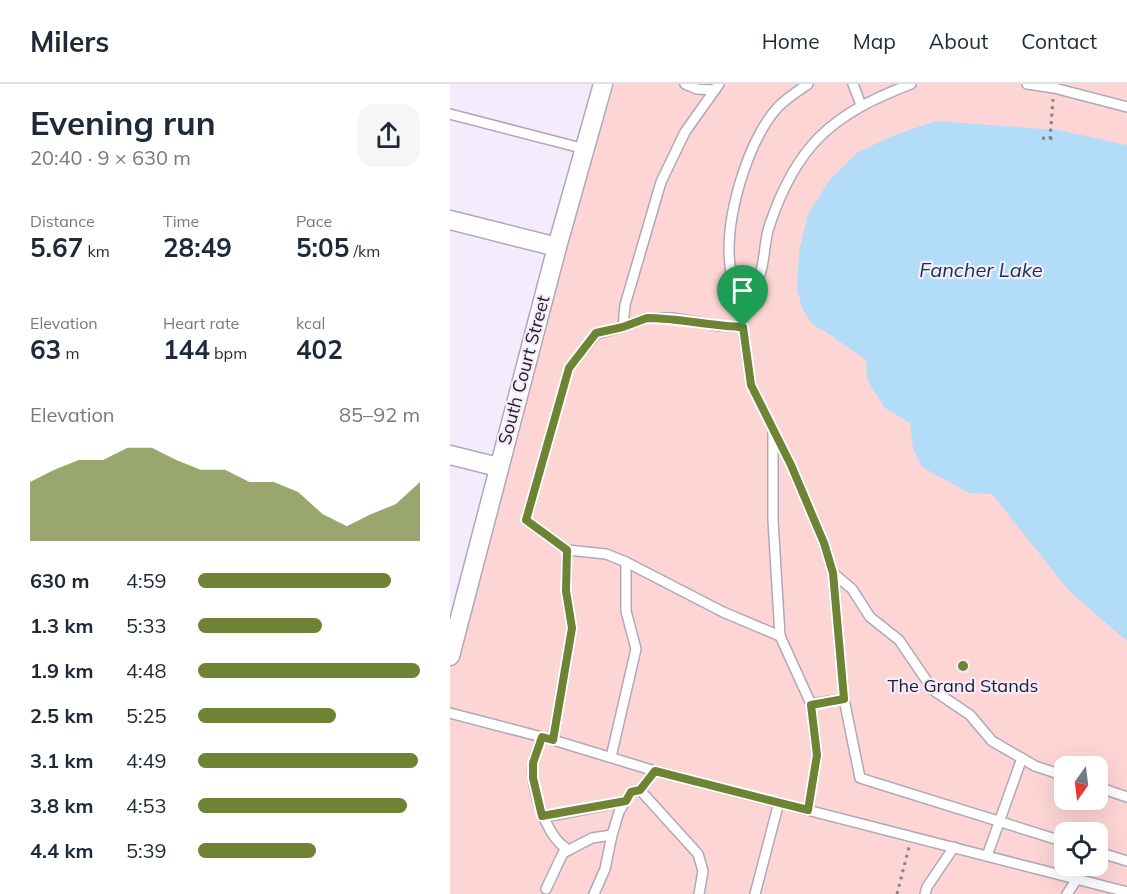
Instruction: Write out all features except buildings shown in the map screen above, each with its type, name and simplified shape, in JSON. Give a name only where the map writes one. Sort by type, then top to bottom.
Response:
[{"type":"street","name":"South Court Street","points":[[450,656],[498,467],[603,84]]},
{"type":"street","points":[[450,220],[557,247]]},
{"type":"street","points":[[450,455],[498,467]]},
{"type":"lane","points":[[685,84],[697,89],[717,87]]},
{"type":"lane","points":[[743,300],[733,292],[729,249],[746,161],[755,141],[779,106],[808,84]]},
{"type":"lane","points":[[853,84],[861,105]]},
{"type":"lane","points":[[911,84],[861,105],[838,120],[818,137],[790,174],[765,238],[760,275],[740,308],[751,385],[791,465],[820,533],[833,573],[844,699],[861,778],[1054,839]]},
{"type":"lane","points":[[1027,84],[1054,88],[1127,107]]},
{"type":"lane","points":[[623,327],[625,305],[661,182],[685,132],[717,87]]},
{"type":"lane","points":[[450,114],[585,149]]},
{"type":"lane","points":[[743,327],[720,326],[672,318],[647,318],[623,327],[596,333],[569,368],[526,520],[567,550],[606,554],[627,562],[723,612],[780,636]]},
{"type":"lane","points":[[773,430],[773,520],[780,636],[811,705],[817,755],[808,810]]},
{"type":"lane","points":[[553,740],[572,628],[566,591],[567,550]]},
{"type":"lane","points":[[611,757],[636,649],[626,611],[627,562]]},
{"type":"lane","points":[[833,573],[852,589],[870,617],[899,640],[933,690],[970,715],[992,741],[1035,766],[1054,772]]},
{"type":"lane","points":[[811,705],[844,699]]},
{"type":"lane","points":[[450,713],[553,740],[655,771],[1127,892]]},
{"type":"lane","points":[[542,737],[533,763],[533,778],[542,816],[562,846],[569,850]]},
{"type":"lane","points":[[987,856],[1022,758]]},
{"type":"lane","points":[[594,894],[605,869],[612,835],[620,812],[631,792],[640,790],[655,771]]},
{"type":"lane","points":[[640,790],[698,854],[702,871],[699,894]]},
{"type":"lane","points":[[1108,790],[1127,796]]},
{"type":"lane","points":[[542,816],[626,801]]},
{"type":"lane","points":[[755,894],[779,802]]},
{"type":"lane","points":[[556,894],[545,892],[563,853],[592,838],[612,835]]},
{"type":"lane","points":[[925,894],[927,887],[954,847]]},
{"type":"lane","points":[[1108,855],[1127,861]]},
{"type":"lane","points":[[1067,894],[1077,879]]},
{"type":"path","points":[[1050,139],[1054,88]]},
{"type":"path","points":[[1042,138],[1057,140]]},
{"type":"path","points":[[897,894],[912,837]]},
{"type":"shaded area","points":[[603,84],[1127,84],[1127,894],[450,894],[450,634]]},
{"type":"water","name":"Fancher Lake","points":[[936,121],[1058,130],[1127,145],[1127,641],[1070,592],[992,494],[969,493],[922,467],[913,448],[910,423],[885,408],[867,380],[866,360],[813,325],[803,310],[797,290],[799,252],[808,214],[829,181],[858,152],[895,135]]},
{"type":"place","name":"The Grand Stands","points":[[963,666]]},
{"type":"route","points":[[647,318],[672,318],[720,326],[743,327],[751,385],[791,465],[824,543],[833,573],[844,699],[811,705],[817,755],[808,810],[655,771],[640,790],[631,792],[626,801],[542,816],[533,778],[533,763],[542,737],[553,740],[572,628],[566,591],[567,550],[526,520],[569,368],[596,333],[623,327],[647,318]]}]
